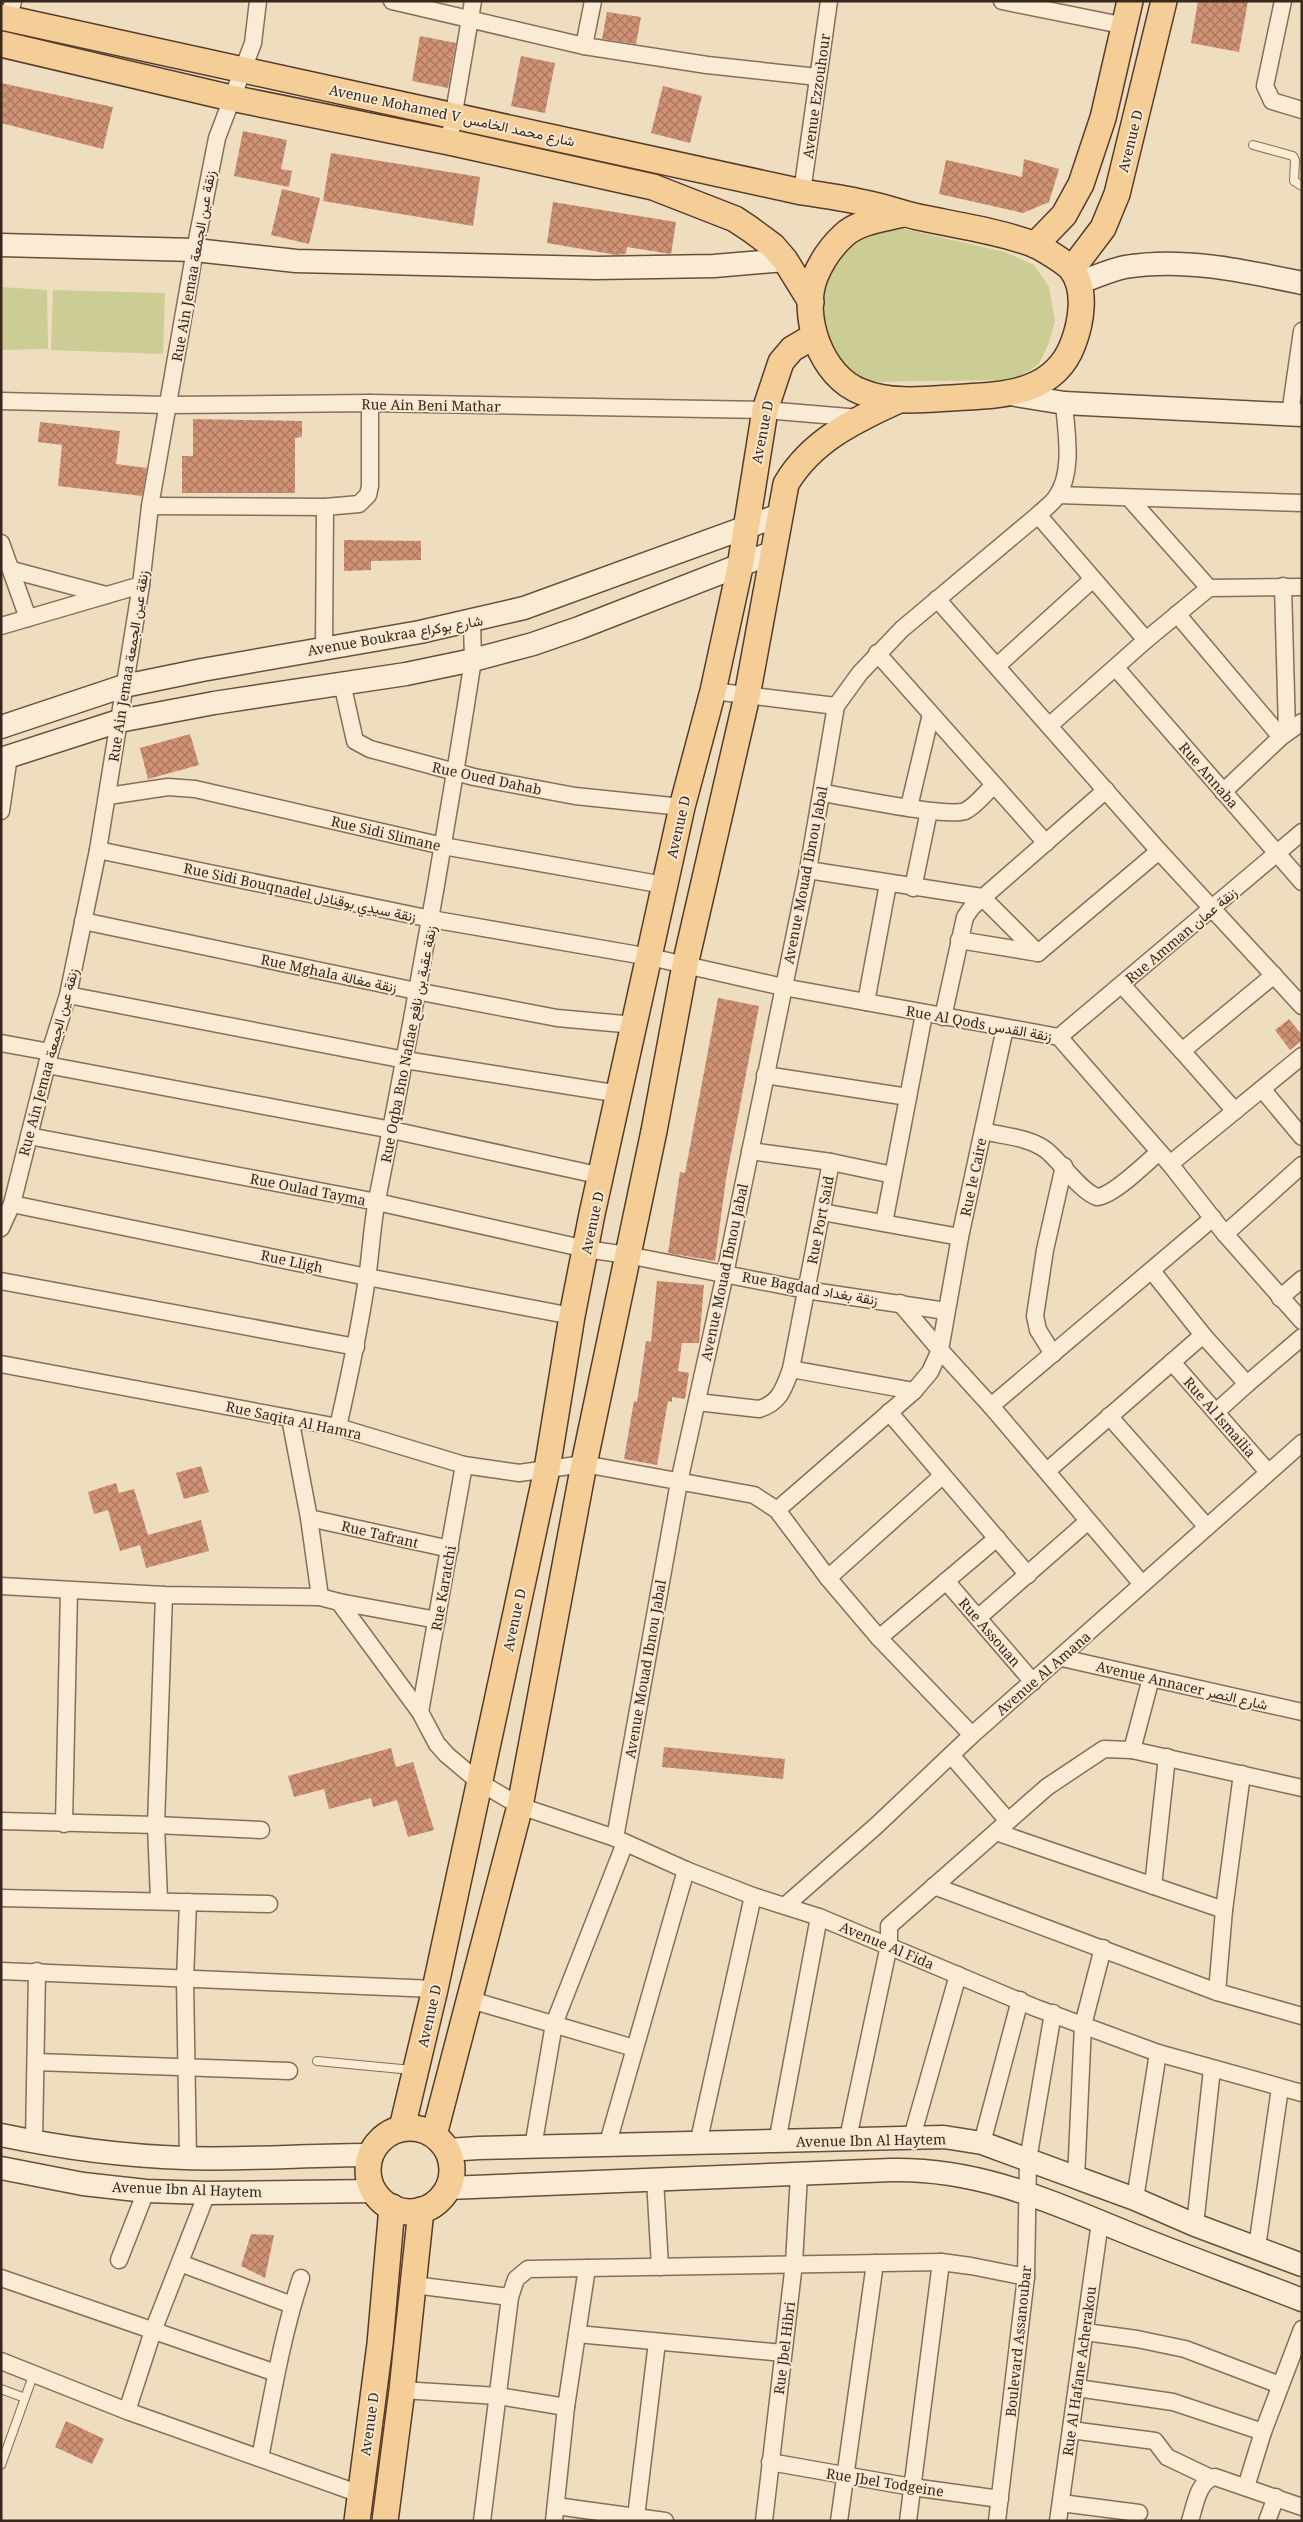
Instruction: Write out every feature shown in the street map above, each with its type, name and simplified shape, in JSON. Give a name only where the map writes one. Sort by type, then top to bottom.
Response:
[{"type":"main road","points":[[1035,245],[1064,215],[1081,184],[1103,118],[1126,26],[1130,1]]},
{"type":"main road","name":"Avenue D","points":[[1075,276],[1103,228],[1116,194],[1164,1]]},
{"type":"main road","name":"Avenue Mohamed V شارع محمد الخامس","points":[[8,12],[244,69],[454,116],[802,192],[866,203],[903,214],[1035,245],[1075,276]]},
{"type":"main road","name":"Avenue Mohamed V شارع محمد الخامس","points":[[1,44],[231,98],[449,142],[653,187],[735,219],[769,242],[785,260],[811,302]]},
{"type":"main road","points":[[903,214],[871,221],[845,234],[824,258],[815,278],[811,302],[814,336],[821,352],[843,381],[862,392],[899,400],[1010,394],[1027,389],[1043,380],[1058,368],[1071,348],[1080,325],[1081,303],[1075,276]]},
{"type":"main road","name":"Avenue D","points":[[402,2128],[435,1989],[547,1469],[572,1316],[664,886],[682,807],[713,691],[740,566],[765,410],[780,362],[792,349],[814,336]]},
{"type":"main road","points":[[441,2143],[471,2000],[520,1806],[584,1464],[654,1131],[685,964],[747,696],[786,484],[796,467],[818,445],[860,418],[899,400]]},
{"type":"main road","points":[[402,2128],[418,2129],[441,2143],[452,2163],[452,2175],[448,2188],[437,2202],[421,2210],[406,2211],[384,2199],[370,2180],[369,2167],[371,2155],[378,2143],[389,2134],[402,2128]]},
{"type":"main road","name":"Avenue D","points":[[356,2521],[380,2344],[384,2199]]},
{"type":"main road","name":"Avenue D","points":[[385,2521],[402,2390],[421,2210]]},
{"type":"street","name":"Rue Ain Jemaa زنقة عين الجمعة","points":[[1,1228],[12,1204],[49,1059],[68,995],[108,796],[141,585],[150,506],[216,138],[244,69],[256,28],[258,1]]},
{"type":"street","points":[[392,1],[584,46],[707,65],[818,77]]},
{"type":"street","points":[[449,142],[474,1]]},
{"type":"street","points":[[584,46],[593,1]]},
{"type":"street","name":"Avenue Ezzouhour","points":[[802,192],[829,1]]},
{"type":"street","points":[[1002,1],[1035,4],[1126,26]]},
{"type":"street","points":[[1283,1],[1265,86],[1272,102],[1302,110]]},
{"type":"street","points":[[1,244],[195,250],[296,261],[596,268],[714,266],[785,260]]},
{"type":"street","points":[[1075,276],[1160,263],[1222,268],[1301,279]]},
{"type":"street","points":[[1010,394],[1064,403],[1296,414],[1302,332]]},
{"type":"street","name":"Rue Ain Beni Mathar","points":[[1,401],[168,405],[370,403],[765,410],[860,418]]},
{"type":"street","points":[[150,506],[325,507],[359,504],[368,495],[370,403]]},
{"type":"street","points":[[713,691],[836,706],[848,687],[877,653],[1038,515],[1058,495],[1064,480],[1066,460],[1064,403]]},
{"type":"street","points":[[1058,495],[1130,499],[1302,503]]},
{"type":"street","points":[[1130,499],[1209,588]]},
{"type":"street","points":[[324,648],[325,507]]},
{"type":"street","name":"Avenue Boukraa شارع بوكراع","points":[[1,727],[124,686],[472,622],[524,608],[745,526],[780,515]]},
{"type":"street","points":[[1038,515],[1146,640]]},
{"type":"street","points":[[1,544],[28,618]]},
{"type":"street","points":[[1,811],[5,758],[119,721],[406,674],[473,660],[570,631],[774,552]]},
{"type":"street","points":[[12,570],[107,596]]},
{"type":"street","points":[[997,666],[1094,579]]},
{"type":"street","points":[[1,626],[141,585]]},
{"type":"street","points":[[1283,586],[1284,734]]},
{"type":"street","points":[[1050,725],[1146,640],[1209,588],[1302,586]]},
{"type":"street","points":[[938,599],[1159,851],[1214,908],[1302,1006]]},
{"type":"street","points":[[1178,614],[1284,734]]},
{"type":"street","name":"Rue Oqba Bno Nafiae زنقة عقبة بن نافع","points":[[338,1427],[356,1347],[368,1277],[377,1202],[431,919],[473,660],[472,622]]},
{"type":"street","points":[[877,653],[1046,843]]},
{"type":"street","name":"Rue Annaba","points":[[1116,668],[1302,882]]},
{"type":"street","name":"Rue Oued Dahab","points":[[342,683],[356,741],[370,748],[455,774],[575,796],[682,807]]},
{"type":"street","name":"Avenue Mouad Ibnou Jabal","points":[[533,2147],[554,2024],[620,1840],[678,1482],[725,1274],[808,870],[823,793],[836,706]]},
{"type":"street","points":[[909,807],[931,714]]},
{"type":"street","points":[[1223,792],[1284,734],[1302,722]]},
{"type":"street","points":[[823,793],[929,810],[966,810],[994,785]]},
{"type":"street","name":"Rue Sidi Slimane","points":[[108,796],[168,787],[195,788],[443,846],[664,886]]},
{"type":"street","points":[[943,1017],[965,917],[982,897],[1106,790]]},
{"type":"street","points":[[913,888],[929,810]]},
{"type":"street","name":"Rue Amman زنقة عمان","points":[[1059,1037],[1302,832]]},
{"type":"street","name":"Rue Sidi Bouqnadel زنقة سيدي بوقنادل","points":[[98,850],[431,919],[650,958]]},
{"type":"street","points":[[959,940],[1038,952],[1159,851]]},
{"type":"street","points":[[808,870],[913,888],[982,897],[1038,952]]},
{"type":"street","points":[[866,1002],[888,884]]},
{"type":"street","name":"Rue Mghala زنقة مغالة","points":[[83,921],[416,991],[557,1018],[635,1025]]},
{"type":"street","name":"Rue Al Qods زنقة القدس","points":[[650,958],[685,964],[783,987],[1059,1037],[1170,1164],[1225,1234],[1302,1321]]},
{"type":"street","points":[[1182,1051],[1274,975]]},
{"type":"street","points":[[1122,985],[1235,1111]]},
{"type":"street","points":[[68,995],[405,1060],[620,1094]]},
{"type":"street","points":[[884,1223],[924,1014]]},
{"type":"street","name":"Rue le Caire","points":[[945,1318],[960,1237],[1005,1028]]},
{"type":"street","points":[[1,1043],[49,1059],[392,1130],[602,1176]]},
{"type":"street","points":[[1170,1164],[1302,1056]]},
{"type":"street","points":[[765,1075],[908,1097]]},
{"type":"street","points":[[1262,1089],[1302,1137]]},
{"type":"street","points":[[983,1131],[1037,1144],[1064,1166],[1088,1192],[1100,1197],[1159,1152]]},
{"type":"street","name":"Rue Oulad Tayma","points":[[29,1136],[377,1202],[586,1249]]},
{"type":"street","points":[[750,1151],[831,1162],[893,1175]]},
{"type":"street","name":"Rue Port Said","points":[[697,1402],[759,1409],[767,1406],[782,1394],[791,1369],[831,1162]]},
{"type":"street","points":[[1225,1234],[1302,1165]]},
{"type":"street","points":[[1053,1354],[1038,1330],[1035,1316],[1049,1232],[1064,1166]]},
{"type":"street","name":"Rue Lligh","points":[[12,1204],[368,1277],[572,1316]]},
{"type":"street","points":[[822,1212],[960,1237]]},
{"type":"street","points":[[991,1406],[1213,1218]]},
{"type":"street","name":"Rue Bagdad زنقة بغداد","points":[[586,1249],[627,1254],[806,1290],[900,1303],[945,1318]]},
{"type":"street","points":[[1152,1271],[1203,1335],[1246,1384]]},
{"type":"street","points":[[1280,1298],[1302,1279]]},
{"type":"street","points":[[1,1281],[356,1347]]},
{"type":"street","points":[[900,1303],[991,1406],[1087,1522],[1142,1584]]},
{"type":"street","points":[[945,1318],[940,1350],[930,1372],[914,1391],[777,1510],[828,1578],[879,1638],[972,1735]]},
{"type":"street","points":[[1046,1471],[1203,1335]]},
{"type":"street","points":[[1216,1412],[1302,1337]]},
{"type":"street","name":"Rue Al Ismailia","points":[[1172,1362],[1268,1472]]},
{"type":"street","name":"Rue Saqita Al Hamra","points":[[1,1364],[338,1427],[464,1465],[519,1472],[584,1464],[754,1495],[777,1510]]},
{"type":"street","points":[[791,1369],[914,1391]]},
{"type":"street","points":[[889,1412],[1028,1575]]},
{"type":"street","points":[[1109,1416],[1207,1527]]},
{"type":"street","points":[[290,1418],[309,1518],[320,1597]]},
{"type":"street","name":"Avenue Al Amana","points":[[786,1905],[876,1826],[972,1735],[1062,1658],[1142,1584],[1302,1444]]},
{"type":"street","name":"Rue Karatchi","points":[[420,1712],[464,1465]]},
{"type":"street","points":[[828,1578],[942,1476]]},
{"type":"street","name":"Rue Tafrant","points":[[309,1518],[450,1550]]},
{"type":"street","points":[[978,1617],[1087,1522]]},
{"type":"street","points":[[879,1638],[997,1538]]},
{"type":"street","name":"Rue Assouan","points":[[946,1581],[1033,1682]]},
{"type":"street","points":[[1,1586],[164,1596],[320,1597],[437,1620]]},
{"type":"street","points":[[64,1824],[69,1590]]},
{"type":"street","points":[[159,1900],[156,1825],[164,1596]]},
{"type":"street","name":"Avenue Al Fida","points":[[339,1602],[420,1712],[437,1744],[455,1763],[479,1782],[520,1806],[620,1840],[686,1870],[753,1896],[819,1917],[1054,2014],[1158,2053],[1280,2088],[1302,2092]]},
{"type":"street","name":"Avenue Annacer شارع النصر","points":[[1062,1658],[1302,1712]]},
{"type":"street","points":[[1132,1750],[1151,1678]]},
{"type":"street","points":[[848,2138],[889,1945],[889,1926],[1047,1787],[1093,1754],[1113,1748],[1132,1750],[1302,1788]]},
{"type":"street","points":[[951,1756],[1002,1826],[1153,1886],[1224,1910]]},
{"type":"street","points":[[1153,1886],[1167,1758]]},
{"type":"street","points":[[1217,1992],[1224,1910],[1242,1774]]},
{"type":"street","points":[[1,1821],[261,1830]]},
{"type":"street","points":[[607,2146],[686,1870]]},
{"type":"street","points":[[934,1886],[1217,1992],[1302,2016]]},
{"type":"street","points":[[698,2144],[753,1896]]},
{"type":"street","points":[[1,1898],[159,1900],[268,1904]]},
{"type":"street","points":[[188,1902],[184,1980],[188,2158]]},
{"type":"street","points":[[777,2142],[819,1917]]},
{"type":"street","points":[[1076,2179],[1082,2025],[1103,1948]]},
{"type":"street","points":[[1,1971],[435,1989]]},
{"type":"street","points":[[34,2142],[37,1971]]},
{"type":"street","points":[[912,2136],[958,1975]]},
{"type":"street","points":[[471,2000],[634,2048]]},
{"type":"street","points":[[982,2143],[1020,2000]]},
{"type":"street","name":"Boulevard Assanoubar","points":[[997,2521],[1026,2278],[1029,2194],[1028,2160],[1054,2014]]},
{"type":"street","points":[[1135,2199],[1158,2053]]},
{"type":"street","points":[[36,2062],[290,2071]]},
{"type":"street","points":[[1195,2225],[1212,2069]]},
{"type":"street","points":[[1256,2247],[1280,2088]]},
{"type":"street","points":[[1,2135],[102,2152],[188,2158],[371,2155]]},
{"type":"street","name":"Avenue Ibn Al Haytem","points":[[441,2143],[533,2147],[777,2142],[912,2136],[944,2137],[982,2143],[1135,2199],[1195,2225],[1302,2265]]},
{"type":"street","name":"Avenue Ibn Al Haytem","points":[[1,2168],[83,2184],[146,2191],[384,2199]]},
{"type":"street","points":[[448,2188],[924,2169],[994,2182],[1029,2194],[1302,2300]]},
{"type":"street","name":"Rue Jbel Hibri","points":[[764,2521],[794,2264],[799,2175]]},
{"type":"street","points":[[655,2179],[660,2267]]},
{"type":"street","points":[[119,2260],[146,2191]]},
{"type":"street","points":[[127,2411],[153,2331],[207,2193]]},
{"type":"street","name":"Rue Al Hafane Acherakou","points":[[1058,2521],[1100,2222]]},
{"type":"street","points":[[482,2521],[510,2298],[516,2279],[528,2268],[941,2262],[971,2266],[1026,2278]]},
{"type":"street","points":[[908,2521],[941,2262]]},
{"type":"street","points":[[180,2263],[292,2304]]},
{"type":"street","points":[[839,2521],[875,2263]]},
{"type":"street","points":[[587,2268],[566,2407],[555,2513],[636,2517],[665,2521]]},
{"type":"street","points":[[1,2278],[276,2373]]},
{"type":"street","points":[[260,2458],[276,2373],[292,2304],[301,2278]]},
{"type":"street","points":[[414,2285],[510,2298]]},
{"type":"street","points":[[1246,2486],[1263,2432],[1302,2329]]},
{"type":"street","points":[[1085,2332],[1138,2338],[1185,2349],[1280,2385]]},
{"type":"street","points":[[577,2334],[783,2353]]},
{"type":"street","points":[[636,2517],[657,2342]]},
{"type":"street","points":[[1,2360],[127,2411],[360,2494]]},
{"type":"street","points":[[1077,2388],[1173,2402],[1263,2432]]},
{"type":"street","points":[[402,2390],[498,2396],[566,2407]]},
{"type":"street","points":[[1071,2430],[1155,2440],[1167,2458],[1211,2478],[1223,2478],[1302,2507]]},
{"type":"street","name":"Rue Jbel Todgeine","points":[[770,2462],[912,2487],[1000,2499]]},
{"type":"street","points":[[1190,2521],[1201,2488],[1211,2478]]},
{"type":"street","points":[[1267,2521],[1276,2497]]},
{"type":"street","points":[[1061,2503],[1139,2513]]},
{"type":"lane","points":[[1253,145],[1293,156],[1295,160],[1294,181],[1302,186]]},
{"type":"lane","points":[[317,2061],[416,2071]]},
{"type":"lane","points":[[1,2465],[34,2373]]},
{"type":"lane","points":[[1,2389],[25,2398]]},
{"type":"green space","points":[[895,227],[1005,252],[1034,265],[1049,287],[1055,321],[1048,345],[1039,364],[1014,380],[863,382],[842,365],[828,342],[819,307],[821,289],[826,273],[835,257],[848,244],[864,233]]},
{"type":"green space","points":[[1,287],[47,290],[48,349],[1,350]]},
{"type":"green space","points":[[53,290],[165,293],[163,354],[51,350]]},
{"type":"building","points":[[1198,1],[1248,1],[1239,52],[1191,43]]},
{"type":"building","points":[[607,12],[641,17],[636,44],[602,39]]},
{"type":"building","points":[[420,36],[456,43],[448,88],[412,81]]},
{"type":"building","points":[[521,56],[555,63],[545,113],[511,106]]},
{"type":"building","points":[[1,83],[113,107],[103,149],[1,123]]},
{"type":"building","points":[[663,86],[702,96],[690,143],[651,133]]},
{"type":"building","points":[[243,131],[287,140],[281,169],[292,171],[289,187],[234,176]]},
{"type":"building","points":[[331,153],[480,177],[473,226],[323,201]]},
{"type":"building","points":[[1024,159],[1059,169],[1049,202],[1023,213],[939,194],[946,160],[1022,177]]},
{"type":"building","points":[[282,189],[320,198],[309,244],[271,235]]},
{"type":"building","points":[[553,202],[676,222],[671,254],[627,247],[626,254],[617,255],[547,243]]},
{"type":"building","points":[[193,419],[302,421],[302,437],[295,438],[295,493],[182,493],[182,456],[193,456]]},
{"type":"building","points":[[40,422],[120,431],[116,464],[147,468],[142,496],[58,486],[62,445],[38,442]]},
{"type":"building","points":[[344,540],[421,541],[421,560],[371,561],[371,570],[344,571]]},
{"type":"building","points":[[190,734],[199,765],[148,779],[140,748]]},
{"type":"building","points":[[718,998],[759,1006],[726,1179],[715,1261],[668,1253],[680,1172],[685,1173]]},
{"type":"building","points":[[1289,1019],[1302,1035],[1302,1040],[1290,1050],[1275,1030]]},
{"type":"building","points":[[657,1281],[704,1285],[699,1343],[682,1343],[678,1371],[689,1373],[685,1399],[672,1397],[672,1402],[668,1401],[657,1465],[624,1459],[634,1401],[637,1402],[646,1341],[651,1342]]},
{"type":"building","points":[[201,1466],[209,1492],[184,1499],[176,1473]]},
{"type":"building","points":[[116,1483],[119,1493],[134,1489],[148,1535],[201,1520],[209,1551],[146,1568],[140,1545],[120,1551],[108,1510],[94,1514],[88,1492]]},
{"type":"building","points":[[664,1747],[785,1759],[783,1779],[662,1767]]},
{"type":"building","points":[[391,1748],[396,1767],[413,1762],[434,1830],[408,1837],[397,1800],[373,1807],[371,1798],[329,1809],[324,1789],[294,1797],[288,1776]]},
{"type":"building","points":[[251,2234],[274,2235],[265,2278],[241,2266]]},
{"type":"building","points":[[66,2421],[104,2439],[92,2464],[55,2447]]}]
